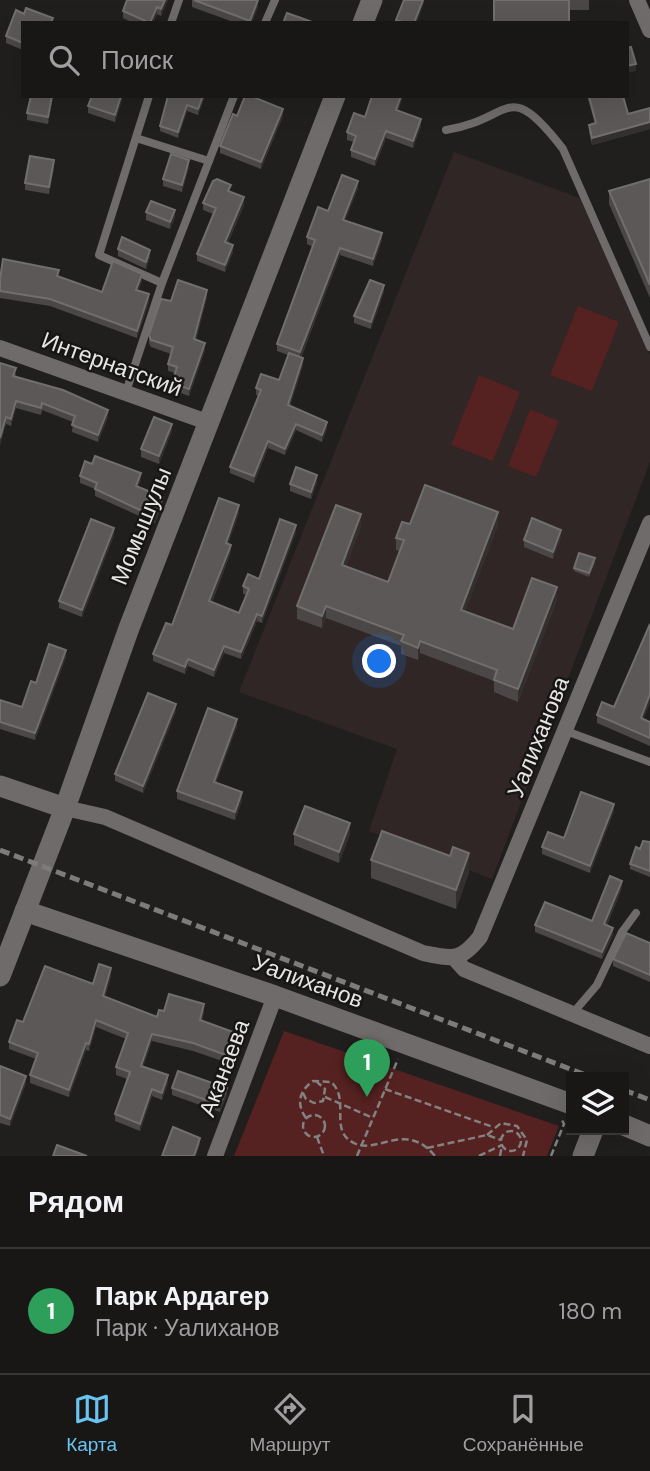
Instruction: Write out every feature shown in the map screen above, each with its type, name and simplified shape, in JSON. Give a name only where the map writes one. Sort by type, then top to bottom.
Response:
[{"type":"main road","points":[[364,21],[372,0]]},
{"type":"main road","name":"Момышулы","points":[[0,976],[65,808],[129,628],[334,98]]},
{"type":"main road","points":[[0,786],[65,808]]},
{"type":"main road","name":"Уалиханов","points":[[25,911],[275,996],[566,1102]]},
{"type":"main road","points":[[629,1127],[650,1136]]},
{"type":"main road","points":[[583,1156],[591,1135]]},
{"type":"street","points":[[637,0],[650,30]]},
{"type":"street","name":"Интернатский","points":[[0,348],[125,395],[210,423]]},
{"type":"street","name":"Уалиханова","points":[[455,959],[468,952],[480,937],[650,523]]},
{"type":"street","points":[[65,808],[105,817],[413,948],[455,959],[464,969],[650,1046]]},
{"type":"street","name":"Аканаева","points":[[215,1156],[275,996]]},
{"type":"lane","points":[[172,21],[179,0]]},
{"type":"lane","points":[[266,21],[275,0]]},
{"type":"lane","points":[[148,98],[99,255],[162,284]]},
{"type":"lane","points":[[125,395],[162,284],[233,98]]},
{"type":"lane","points":[[503,98],[505,106]]},
{"type":"lane","points":[[446,130],[466,127],[505,106],[518,106],[542,122],[563,149],[650,347]]},
{"type":"lane","points":[[136,138],[209,161]]},
{"type":"lane","points":[[566,731],[650,762]]},
{"type":"lane","points":[[573,1013],[597,985],[622,932],[636,913]]},
{"type":"path","points":[[357,1156],[399,1057]]},
{"type":"path","points":[[313,1082],[322,1085],[325,1097]]},
{"type":"path","points":[[306,1118],[319,1116],[324,1121],[323,1133],[317,1137],[306,1134],[303,1129],[306,1118],[299,1105],[303,1090],[313,1082],[331,1082],[341,1094],[340,1126],[346,1137],[361,1145],[402,1139],[414,1141],[435,1156]]},
{"type":"path","points":[[385,1089],[493,1127],[509,1123],[517,1126],[527,1140],[523,1156]]},
{"type":"path","points":[[303,1090],[306,1099],[314,1103],[325,1097]]},
{"type":"path","points":[[325,1097],[373,1118]]},
{"type":"path","points":[[487,1135],[493,1127]]},
{"type":"path","points":[[500,1156],[502,1140],[508,1132],[517,1133],[521,1142],[510,1151],[502,1145]]},
{"type":"path","points":[[427,1148],[487,1135],[502,1140]]},
{"type":"path","points":[[317,1137],[324,1156]]},
{"type":"path","points":[[479,1156],[502,1145]]},
{"type":"shaded area","points":[[454,152],[580,198],[650,355],[650,462],[492,879],[369,831],[397,749],[239,692]]},
{"type":"shaded area","points":[[578,306],[619,322],[592,391],[550,375]]},
{"type":"shaded area","points":[[479,375],[520,392],[493,461],[451,445]]},
{"type":"shaded area","points":[[530,409],[559,421],[536,477],[508,466]]},
{"type":"shaded area","points":[[284,1031],[559,1126],[547,1156],[234,1156]]},
{"type":"building","points":[[127,0],[165,0],[161,9],[157,7],[151,21],[123,11]]},
{"type":"building","points":[[194,0],[258,0],[250,21]]},
{"type":"building","points":[[404,0],[423,0],[415,21],[396,20]]},
{"type":"building","points":[[494,0],[569,0],[569,21],[494,21]]},
{"type":"building","points":[[26,8],[53,18],[52,21],[21,21],[21,42],[6,36],[16,10],[24,14]]},
{"type":"building","points":[[287,13],[309,21],[284,21]]},
{"type":"building","points":[[629,48],[636,64],[629,66]]},
{"type":"building","points":[[31,98],[52,98],[48,117],[27,113]]},
{"type":"building","points":[[91,98],[120,98],[115,115],[88,106]]},
{"type":"building","points":[[167,98],[202,98],[198,109],[187,105],[178,132],[160,126]]},
{"type":"building","points":[[244,98],[256,98],[283,109],[261,162],[220,146],[233,114],[237,116]]},
{"type":"building","points":[[371,98],[400,98],[396,110],[421,119],[413,141],[386,131],[375,159],[351,150],[356,136],[347,132],[354,113],[365,117]]},
{"type":"building","points":[[590,98],[624,98],[628,114],[650,108],[650,122],[592,138],[589,125],[596,123]]},
{"type":"building","points":[[171,154],[189,160],[182,185],[163,179]]},
{"type":"building","points":[[30,156],[54,160],[49,187],[25,183]]},
{"type":"building","points":[[342,175],[358,181],[343,220],[382,233],[373,259],[340,248],[300,352],[277,344],[315,240],[307,237],[318,207],[328,211]]},
{"type":"building","points":[[217,179],[231,185],[228,191],[244,197],[225,242],[233,245],[225,265],[197,254],[216,208],[203,203],[213,181]]},
{"type":"building","points":[[650,179],[650,285],[609,191]]},
{"type":"building","points":[[151,201],[175,210],[170,222],[146,212]]},
{"type":"building","points":[[122,237],[150,250],[146,262],[118,249]]},
{"type":"building","points":[[3,259],[59,270],[57,276],[102,292],[113,261],[142,274],[136,290],[149,294],[137,331],[50,299],[0,291]]},
{"type":"building","points":[[178,280],[207,290],[194,339],[205,343],[189,389],[172,383],[177,367],[168,364],[173,347],[151,340],[149,335],[161,299],[171,301]]},
{"type":"building","points":[[370,280],[384,285],[371,322],[354,316]]},
{"type":"building","points":[[289,353],[303,358],[288,405],[327,422],[322,435],[296,424],[285,449],[268,441],[254,476],[230,467],[261,390],[256,388],[261,374],[279,380]]},
{"type":"building","points":[[0,363],[16,368],[13,376],[63,390],[108,410],[98,435],[72,425],[75,416],[42,403],[41,408],[16,401],[11,419],[6,417],[0,438]]},
{"type":"building","points":[[154,417],[172,424],[159,456],[141,449]]},
{"type":"building","points":[[95,456],[141,473],[136,486],[163,497],[155,517],[95,489],[97,483],[80,476],[85,461],[92,464]]},
{"type":"building","points":[[296,467],[317,475],[311,492],[290,484]]},
{"type":"building","points":[[425,485],[498,512],[461,610],[513,629],[532,578],[557,587],[518,689],[494,680],[497,670],[420,641],[418,648],[401,641],[404,635],[326,606],[322,616],[297,606],[336,505],[361,514],[342,565],[388,582],[404,540],[396,538],[402,522],[410,524]]},
{"type":"building","points":[[219,498],[239,505],[226,543],[231,545],[209,601],[239,613],[249,589],[243,586],[248,574],[259,579],[280,519],[296,525],[262,616],[257,614],[241,652],[224,646],[214,670],[188,659],[185,667],[153,654],[166,623],[172,625]]},
{"type":"building","points":[[532,518],[561,530],[553,552],[524,540]]},
{"type":"building","points":[[91,519],[114,528],[82,610],[59,601]]},
{"type":"building","points":[[579,553],[595,558],[589,573],[574,568]]},
{"type":"building","points":[[650,624],[650,694],[641,718],[650,722],[650,738],[597,715],[602,702],[614,707]]},
{"type":"building","points":[[49,644],[66,650],[35,733],[0,722],[0,700],[22,707],[31,681],[36,683]]},
{"type":"building","points":[[148,693],[176,704],[143,786],[115,774]]},
{"type":"building","points":[[208,708],[237,719],[214,782],[242,792],[235,812],[177,791]]},
{"type":"building","points":[[581,792],[614,804],[590,866],[542,847],[548,832],[564,838]]},
{"type":"building","points":[[305,806],[350,823],[339,852],[294,834]]},
{"type":"building","points":[[382,831],[450,856],[453,847],[469,853],[456,890],[371,860]]},
{"type":"building","points":[[643,841],[650,842],[650,871],[630,864],[636,847],[640,849]]},
{"type":"building","points":[[610,876],[622,881],[604,924],[613,928],[602,952],[535,925],[545,902],[592,921]]},
{"type":"building","points":[[626,933],[650,943],[650,975],[613,959]]},
{"type":"building","points":[[99,964],[111,968],[103,996],[157,1017],[159,1010],[164,1011],[169,994],[204,1004],[200,1020],[239,1034],[231,1057],[193,1043],[152,1034],[141,1066],[168,1075],[162,1093],[152,1089],[140,1124],[115,1114],[130,1072],[116,1067],[128,1033],[96,1020],[89,1044],[86,1043],[69,1090],[30,1075],[38,1053],[9,1042],[17,1020],[23,1022],[45,966],[93,984]]},
{"type":"building","points":[[0,1066],[26,1076],[10,1119],[0,1115]]},
{"type":"building","points":[[178,1071],[227,1088],[220,1105],[172,1088]]},
{"type":"building","points":[[173,1127],[200,1138],[194,1156],[162,1156]]},
{"type":"building","points":[[57,1145],[87,1156],[53,1156]]},
{"type":"railway","points":[[0,850],[578,1072]]},
{"type":"railway","points":[[629,1092],[650,1100]]},
{"type":"place","name":"Парк Ардагер","points":[[367,1097]]}]
